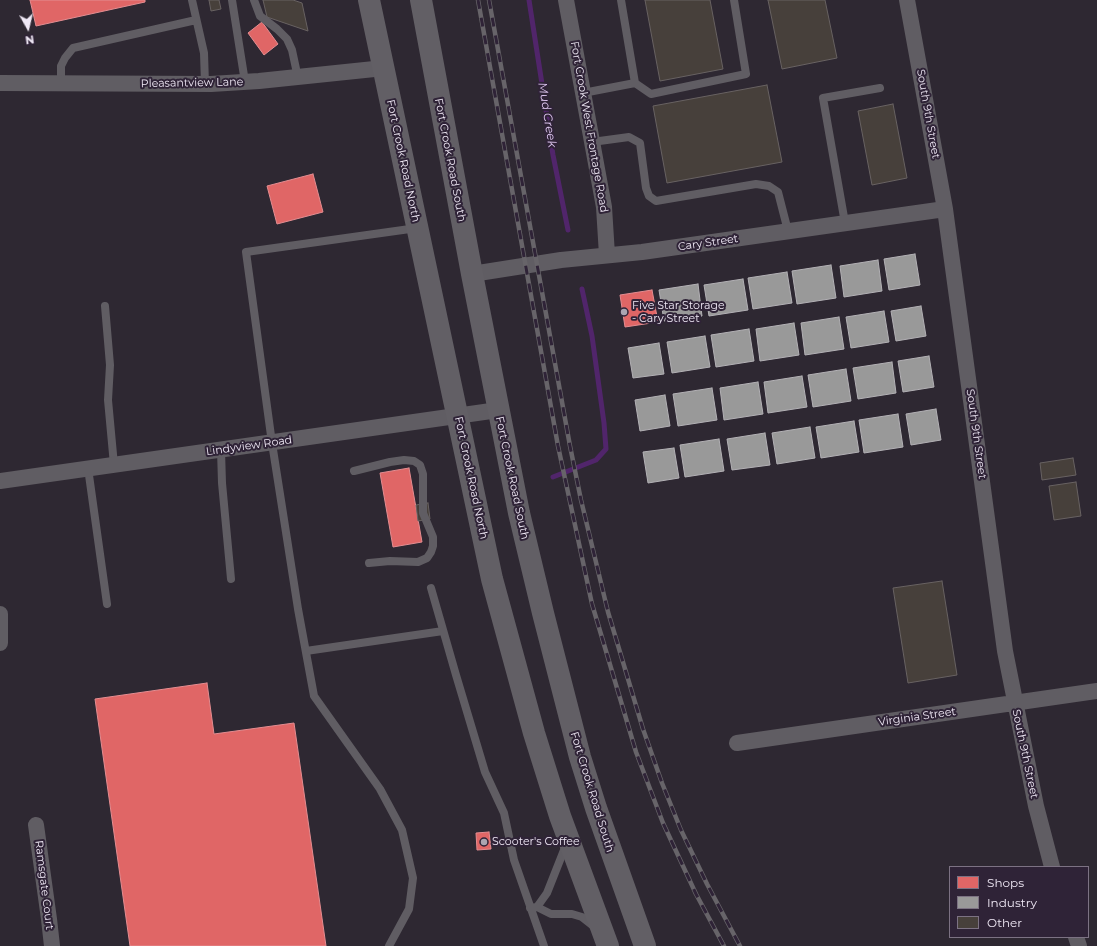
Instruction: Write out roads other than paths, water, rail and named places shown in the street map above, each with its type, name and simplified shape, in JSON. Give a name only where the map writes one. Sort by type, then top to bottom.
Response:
[{"type":"main road","name":"Fort Crook Road North","points":[[369,0],[492,579],[514,664],[534,732],[568,839],[605,940]]},
{"type":"main road","name":"Fort Crook Road South","points":[[421,0],[472,274],[519,513],[580,757],[598,815],[645,946]]},
{"type":"street","name":"Fort Crook West Frontage Road","points":[[566,0],[604,207],[607,255]]},
{"type":"street","name":"South 9th Street","points":[[907,0],[945,209],[1005,651],[1014,703],[1036,806],[1052,866]]},
{"type":"street","name":"Pleasantview Lane","points":[[0,83],[205,84],[298,78],[384,68]]},
{"type":"street","name":"Cary Street","points":[[472,274],[561,260],[642,252],[945,209]]},
{"type":"street","name":"Lindyview Road","points":[[0,481],[498,410]]},
{"type":"street","points":[[0,614],[0,643]]},
{"type":"street","name":"Virginia Street","points":[[737,743],[1097,691]]},
{"type":"street","name":"Ramsgate Court","points":[[36,825],[52,946]]},
{"type":"lane","points":[[192,0],[204,53],[205,84]]},
{"type":"lane","points":[[232,0],[245,82]]},
{"type":"lane","points":[[254,0],[260,16],[287,39],[292,50],[298,78]]},
{"type":"lane","points":[[621,0],[635,83]]},
{"type":"lane","points":[[583,93],[635,83],[651,94],[746,74],[734,0]]},
{"type":"lane","points":[[61,83],[61,66],[73,48],[196,20]]},
{"type":"lane","points":[[845,223],[823,98],[880,88]]},
{"type":"lane","points":[[592,142],[629,137],[640,143],[646,188],[649,196],[656,201],[756,184],[769,186],[778,192],[788,231]]},
{"type":"lane","points":[[389,946],[409,909],[414,878],[402,830],[380,789],[314,696],[272,443],[246,252],[417,228]]},
{"type":"lane","points":[[105,306],[110,365],[108,400],[114,465]]},
{"type":"lane","points":[[221,450],[222,483],[231,579]]},
{"type":"lane","points":[[354,471],[404,460],[414,461],[420,465],[423,474],[423,513],[433,537],[431,552],[427,558],[418,562],[390,561],[369,563]]},
{"type":"lane","points":[[88,468],[107,604]]},
{"type":"lane","points":[[431,588],[484,772],[504,814],[514,860],[534,908],[544,946]]},
{"type":"lane","points":[[306,651],[443,630]]},
{"type":"lane","points":[[534,908],[547,893],[568,839]]},
{"type":"lane","points":[[534,908],[551,914],[572,914],[582,917],[605,940]]},
{"type":"waterway","name":"Mud Creek","points":[[529,0],[553,155],[568,230]]},
{"type":"waterway","name":"Mud Creek","points":[[553,477],[596,460],[606,449],[604,423],[592,336],[582,289]]},
{"type":"railway","points":[[478,0],[558,446],[592,604],[636,752],[663,823],[696,894],[724,946]]},
{"type":"railway","points":[[489,0],[570,446],[581,500],[608,612],[643,729],[662,783],[681,830],[707,884],[740,946]]},
{"type":"place","name":"Five Star Storage - Cary Street","points":[[624,312]]},
{"type":"place","name":"Scooter's Coffee","points":[[484,842]]}]
